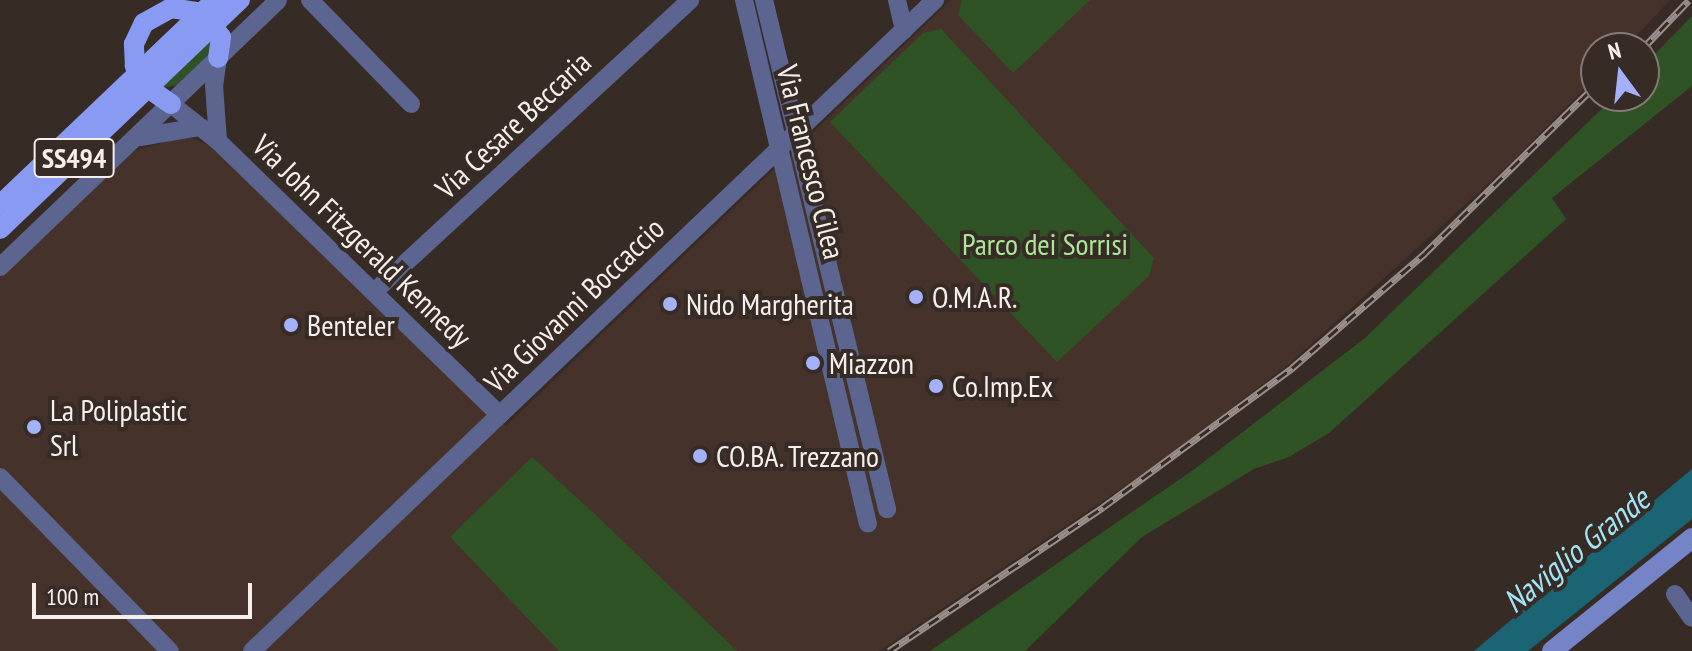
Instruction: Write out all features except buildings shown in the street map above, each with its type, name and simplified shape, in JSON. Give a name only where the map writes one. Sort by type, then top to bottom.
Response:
[{"type":"main road","name":"SS494","points":[[0,229],[210,13],[240,0]]},
{"type":"main road","points":[[171,104],[143,81],[134,44],[150,18],[179,7],[210,13],[221,37],[218,58]]},
{"type":"main road","name":"SS494","points":[[0,205],[143,81]]},
{"type":"main road","points":[[1552,651],[1692,538]]},
{"type":"street","points":[[0,267],[278,0]]},
{"type":"street","points":[[310,0],[411,104]]},
{"type":"street","name":"Via Cesare Beccaria","points":[[375,291],[690,0]]},
{"type":"street","name":"Via Francesco Cilea","points":[[744,0],[868,524]]},
{"type":"street","name":"Via Francesco Cilea","points":[[764,0],[887,509]]},
{"type":"street","points":[[897,0],[904,30]]},
{"type":"street","name":"Via Giovanni Boccaccio","points":[[252,651],[935,0]]},
{"type":"street","name":"Via John Fitzgerald Kennedy","points":[[218,58],[214,85],[218,141]]},
{"type":"street","name":"Via John Fitzgerald Kennedy","points":[[171,104],[218,141],[500,415]]},
{"type":"street","points":[[133,139],[168,129],[200,127]]},
{"type":"street","points":[[0,477],[170,651]]},
{"type":"street","points":[[1675,594],[1692,618]]},
{"type":"shaded area","points":[[951,0],[1670,0],[1640,32],[1580,32],[1580,93],[1512,162],[1289,364],[1155,466],[879,651],[0,651],[0,276],[130,152],[187,136],[214,148],[506,426]]},
{"type":"green space","points":[[962,0],[1090,0],[1013,73],[958,15]]},
{"type":"green space","points":[[1692,16],[1692,86],[1660,112],[1660,49]]},
{"type":"green space","name":"Parco dei Sorrisi","points":[[941,29],[1154,258],[1149,276],[1057,362],[830,122],[923,33]]},
{"type":"green space","points":[[210,42],[213,50],[177,85],[162,88]]},
{"type":"green space","points":[[1598,112],[1660,112],[1552,198],[1566,219],[1329,433],[1289,457],[1254,469],[1142,537],[1025,651],[930,651],[1196,468],[1365,338]]},
{"type":"green space","points":[[532,457],[737,651],[559,651],[450,537]]},
{"type":"water","points":[[1692,469],[1692,519],[1528,651],[1474,651]]},
{"type":"railway","points":[[1658,32],[1689,0]]},
{"type":"railway","points":[[889,651],[1103,507],[1292,368],[1425,253],[1580,101]]},
{"type":"place","name":"O.M.A.R.","points":[[916,297]]},
{"type":"place","name":"Nido Margherita","points":[[670,304]]},
{"type":"place","name":"Benteler","points":[[291,325]]},
{"type":"place","name":"Miazzon","points":[[813,363]]},
{"type":"place","name":"Co.Imp.Ex","points":[[936,386]]},
{"type":"place","name":"La Poliplastic Srl","points":[[34,427]]},
{"type":"place","name":"CO.BA. Trezzano","points":[[700,456]]},
{"type":"water label","name":"Naviglio Grande","points":[[1576,550]]}]
